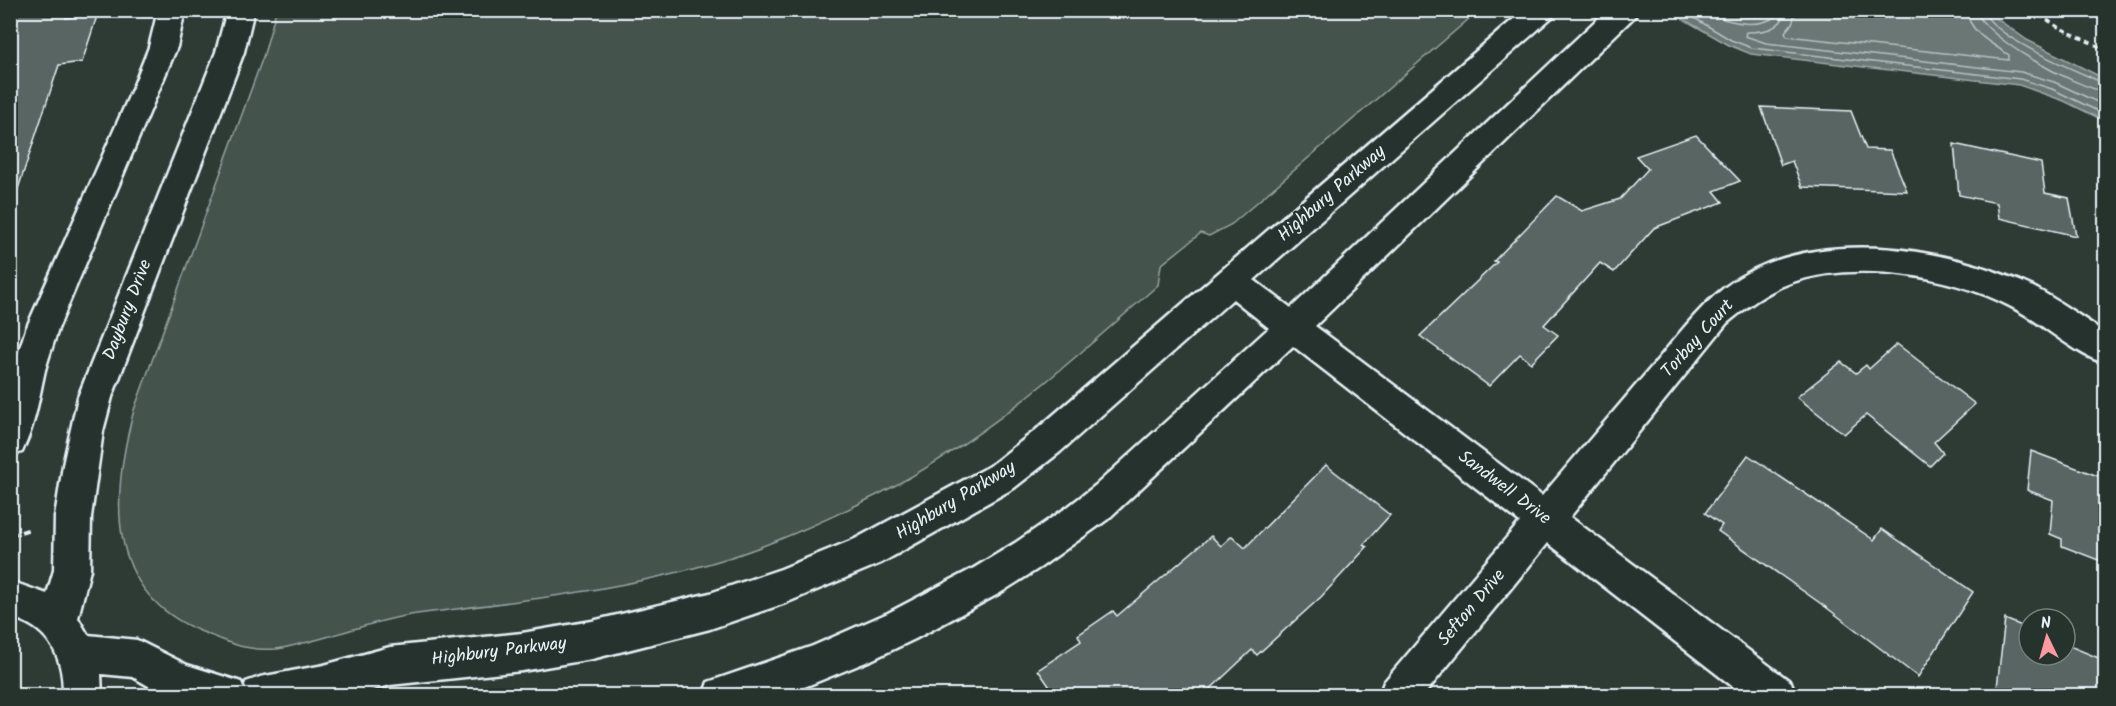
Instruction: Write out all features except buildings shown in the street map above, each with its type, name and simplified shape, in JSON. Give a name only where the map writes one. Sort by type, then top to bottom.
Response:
[{"type":"street","points":[[10,441],[21,412],[29,369],[42,329],[148,85],[163,47],[172,10]]},
{"type":"street","name":"Daybury Drive","points":[[58,621],[72,570],[74,517],[80,465],[95,397],[230,52],[241,10]]},
{"type":"street","name":"Highbury Parkway","points":[[260,696],[315,686],[390,666],[522,652],[592,640],[710,610],[783,586],[868,551],[1002,477],[1048,441],[1542,10]]},
{"type":"street","points":[[722,696],[766,683],[857,647],[950,602],[1018,562],[1071,526],[1115,489],[1293,327],[1624,10]]},
{"type":"street","name":"Torbay Court","points":[[1545,519],[1716,314],[1737,296],[1761,281],[1788,271],[1818,264],[1889,261],[1926,266],[1964,275],[2023,298],[2103,349]]},
{"type":"street","name":"Sandwell Drive","points":[[1232,280],[1777,696]]},
{"type":"street","name":"Sefton Drive","points":[[1398,696],[1545,519]]},
{"type":"street","points":[[10,599],[22,601],[58,621],[78,653],[84,686],[82,696]]},
{"type":"street","points":[[78,653],[137,659],[180,682],[227,696]]},
{"type":"path","points":[[2032,10],[2058,27],[2106,50]]},
{"type":"path","points":[[10,535],[40,527]]},
{"type":"shaded area","points":[[276,10],[1478,11],[1232,224],[1209,236],[1201,233],[1161,265],[1158,285],[1059,371],[955,450],[879,494],[819,523],[735,556],[642,581],[567,594],[403,616],[288,647],[254,649],[200,631],[169,614],[146,592],[131,566],[122,537],[119,507],[126,442],[134,410],[264,54]]},
{"type":"water","points":[[1712,10],[1760,17],[1776,11],[1986,11],[2027,40],[2105,79],[2105,121],[2064,101],[2019,85],[1751,54],[1729,45],[1669,11]]}]
